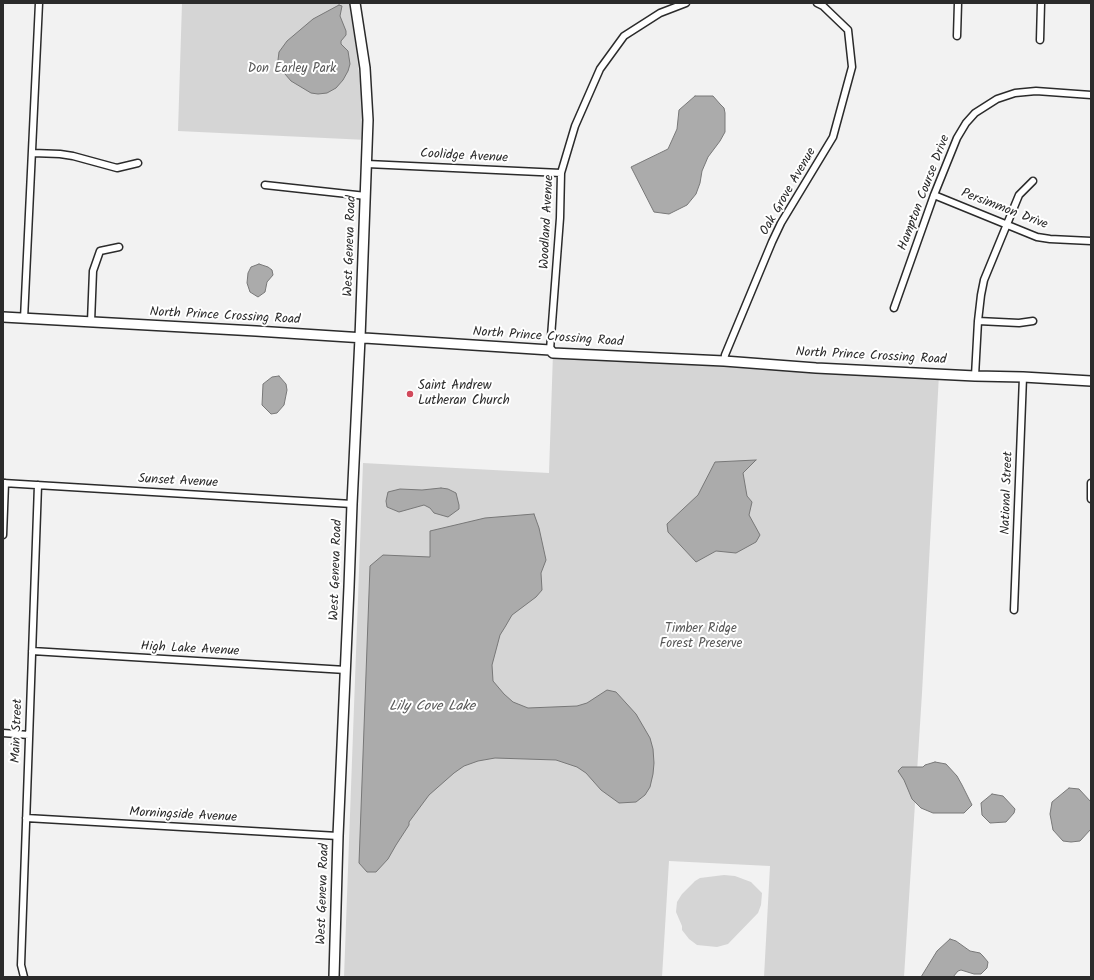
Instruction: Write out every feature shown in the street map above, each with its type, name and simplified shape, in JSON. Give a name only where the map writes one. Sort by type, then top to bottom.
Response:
[{"type":"street","points":[[24,318],[39,3]]},
{"type":"street","name":"West Geneva Road","points":[[334,977],[338,836],[367,164],[367,89],[355,3]]},
{"type":"street","name":"Woodland Avenue","points":[[550,350],[560,218],[561,173],[575,126],[604,62],[624,36],[652,17],[686,3]]},
{"type":"street","name":"Oak Grove Avenue","points":[[724,361],[725,355],[781,223],[833,137],[852,67],[848,30],[823,6],[817,3]]},
{"type":"street","points":[[957,36],[958,3]]},
{"type":"street","points":[[1040,40],[1041,3]]},
{"type":"street","name":"Hampton Course Drive","points":[[894,308],[934,195],[961,131],[975,113],[991,102],[1009,94],[1026,91],[1091,94]]},
{"type":"street","points":[[33,152],[73,156],[117,168],[138,163]]},
{"type":"street","name":"Coolidge Avenue","points":[[367,164],[561,173]]},
{"type":"street","points":[[976,376],[978,320],[984,280],[1019,195],[1033,180]]},
{"type":"street","points":[[265,185],[366,196]]},
{"type":"street","name":"Persimmon Drive","points":[[934,195],[1031,235],[1043,238],[1091,242]]},
{"type":"street","points":[[91,322],[93,271],[100,251],[119,247]]},
{"type":"street","name":"North Prince Crossing Road","points":[[3,317],[550,350],[553,353],[724,361],[816,368],[1091,381]]},
{"type":"street","points":[[978,320],[1019,323],[1033,321]]},
{"type":"street","name":"National Street","points":[[1014,610],[1023,377]]},
{"type":"street","points":[[3,535],[4,483]]},
{"type":"street","name":"Sunset Avenue","points":[[4,483],[352,504]]},
{"type":"street","points":[[1091,483],[1091,499]]},
{"type":"street","name":"Main Street","points":[[24,977],[21,965],[38,485]]},
{"type":"street","name":"High Lake Avenue","points":[[32,652],[346,670]]},
{"type":"street","points":[[3,733],[29,735]]},
{"type":"street","name":"Morningside Avenue","points":[[26,818],[338,836]]},
{"type":"green space","name":"Don Earley Park","points":[[182,3],[349,3],[367,140],[178,131]]},
{"type":"green space","name":"Timber Ridge Forest Preserve","points":[[553,353],[939,374],[922,693],[904,977],[764,977],[770,866],[669,861],[662,977],[344,977],[363,463],[549,473]]},
{"type":"green space","points":[[724,875],[735,876],[751,882],[762,893],[761,905],[758,913],[728,944],[717,947],[697,945],[689,939],[682,930],[682,926],[676,912],[677,902],[682,894],[700,878]]},
{"type":"water","points":[[339,5],[342,6],[340,16],[346,31],[346,35],[341,41],[341,44],[348,51],[350,64],[348,71],[336,88],[327,93],[311,93],[291,81],[279,67],[279,52],[287,41],[313,19]]},
{"type":"water","points":[[695,96],[713,96],[724,108],[725,132],[708,157],[702,171],[696,194],[687,205],[669,214],[654,212],[631,167],[668,149],[677,129],[679,110]]},
{"type":"water","points":[[259,264],[272,270],[273,275],[267,282],[265,292],[258,297],[250,292],[247,283],[248,273],[251,267]]},
{"type":"water","points":[[279,376],[286,384],[287,390],[284,405],[277,413],[271,414],[262,405],[263,384],[272,377]]},
{"type":"water","points":[[756,460],[743,473],[747,496],[752,502],[749,515],[760,535],[756,542],[736,553],[716,551],[696,562],[668,532],[667,524],[698,495],[715,462]]},
{"type":"water","points":[[441,488],[448,489],[456,493],[459,505],[459,509],[448,517],[434,513],[430,508],[424,505],[399,512],[387,507],[386,501],[388,492],[400,489],[422,490]]},
{"type":"water","name":"Lily Cove Lake","points":[[534,514],[539,528],[546,560],[541,573],[542,590],[536,597],[512,615],[500,635],[492,665],[493,681],[513,702],[528,708],[577,706],[587,703],[607,690],[616,692],[636,714],[650,738],[653,749],[654,763],[650,787],[645,795],[636,802],[619,803],[601,790],[586,773],[577,767],[556,760],[495,758],[478,761],[464,766],[429,795],[409,822],[409,825],[388,859],[376,872],[367,872],[359,863],[370,566],[383,555],[430,557],[430,531],[485,518]]},
{"type":"water","points":[[935,762],[946,764],[957,776],[972,805],[964,813],[933,813],[921,808],[912,799],[904,780],[898,771],[902,767],[923,767]]},
{"type":"water","points":[[1069,788],[1079,789],[1091,802],[1091,829],[1080,841],[1063,841],[1053,830],[1050,814],[1052,802]]},
{"type":"water","points":[[992,794],[1003,796],[1015,809],[1014,813],[1006,822],[990,823],[982,815],[981,803]]},
{"type":"water","points":[[950,939],[956,941],[970,951],[980,953],[988,962],[987,968],[981,974],[974,974],[961,970],[958,971],[953,977],[921,977],[937,951]]},
{"type":"place","name":"Saint Andrew Lutheran Church","points":[[410,394]]}]
